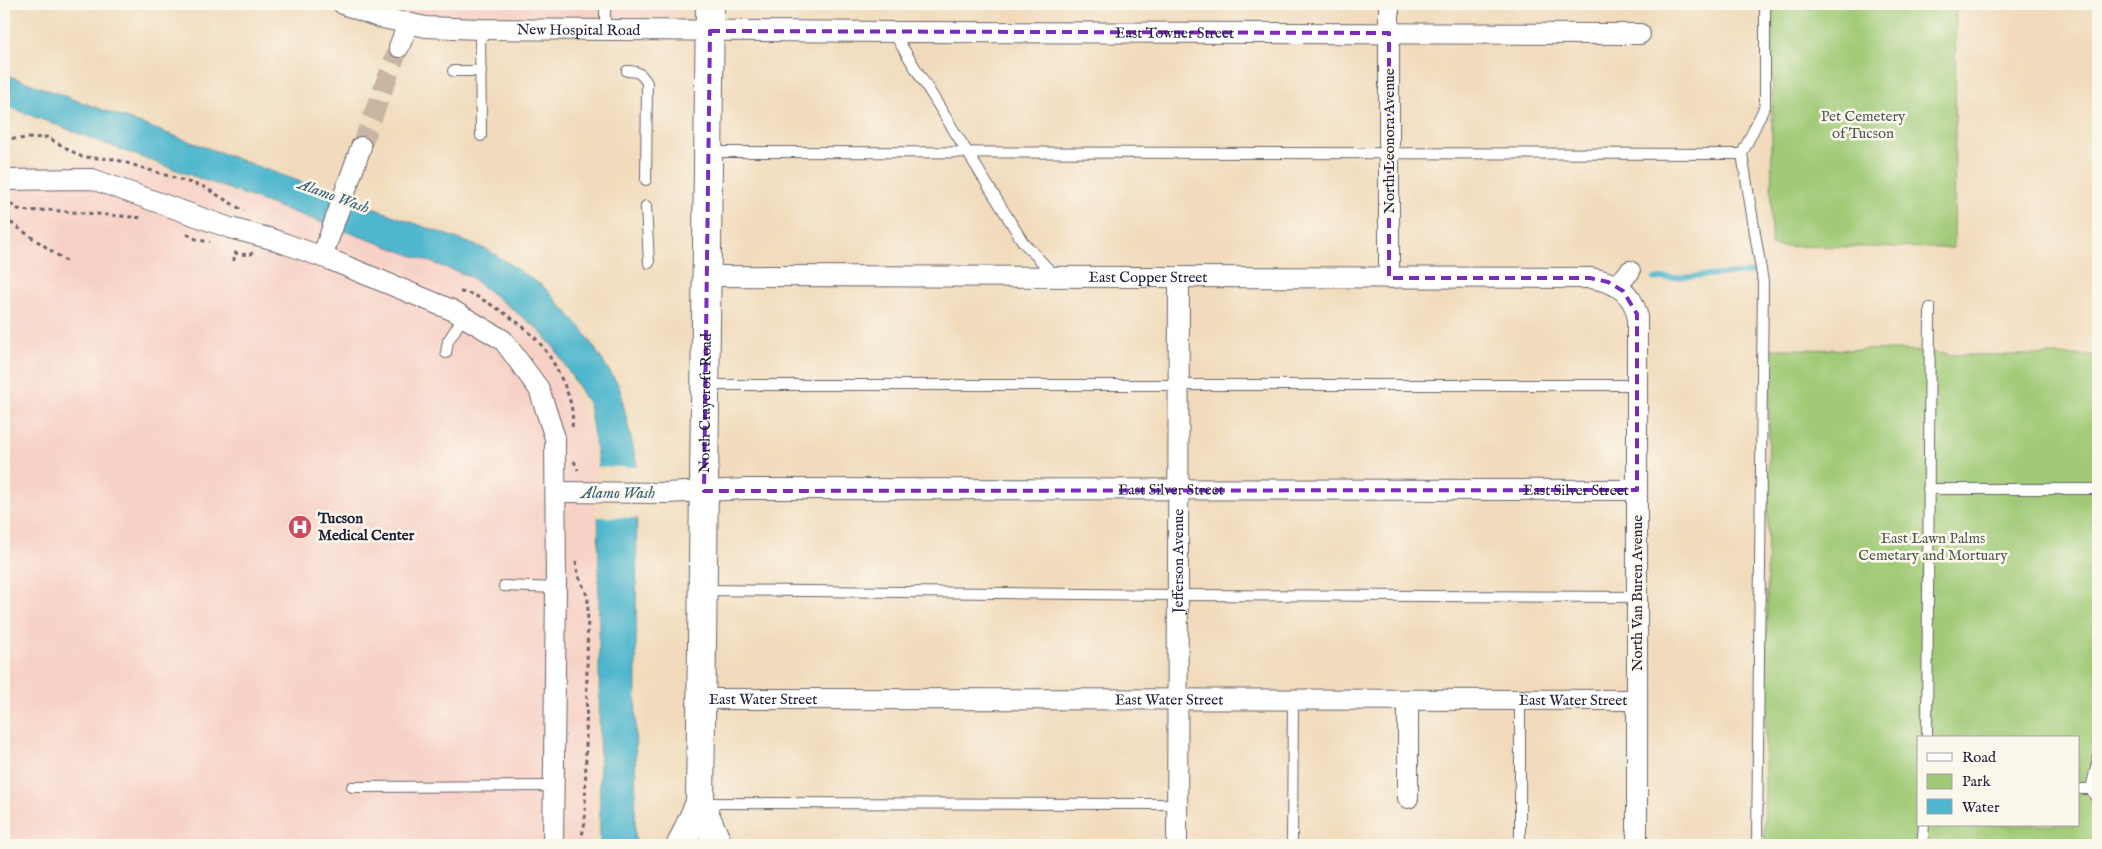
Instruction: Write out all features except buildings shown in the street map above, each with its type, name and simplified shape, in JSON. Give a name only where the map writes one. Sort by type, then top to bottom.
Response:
[{"type":"main road","name":"North Craycroft Road","points":[[710,4],[700,803],[718,845]]},
{"type":"main road","name":"North Craycroft Road","points":[[681,845],[700,803]]},
{"type":"street","name":"New Hospital Road","points":[[343,4],[378,18],[408,24],[446,28],[710,31]]},
{"type":"street","name":"North Leonora Avenue","points":[[1389,4],[1389,278]]},
{"type":"street","points":[[398,47],[408,24]]},
{"type":"street","name":"East Towner Street","points":[[710,31],[1640,34]]},
{"type":"street","points":[[325,248],[361,147]]},
{"type":"street","points":[[4,180],[92,179],[230,228],[272,239],[325,248],[464,316],[504,340],[539,389],[555,438],[556,588],[553,845]]},
{"type":"street","name":"East Copper Street","points":[[707,276],[1590,278]]},
{"type":"street","name":"Jefferson Avenue","points":[[1177,845],[1179,278]]},
{"type":"street","name":"North Van Buren Avenue","points":[[1590,278],[1608,282],[1623,278],[1637,314],[1637,845]]},
{"type":"street","name":"East Silver Street","points":[[556,492],[640,493],[745,488],[1637,490]]},
{"type":"street","name":"East Water Street","points":[[701,699],[1637,700]]},
{"type":"street","points":[[1408,701],[1408,798]]},
{"type":"lane","points":[[605,4],[605,29]]},
{"type":"lane","points":[[1757,845],[1764,282],[1742,154],[1765,106],[1766,4]]},
{"type":"lane","points":[[480,29],[481,136]]},
{"type":"lane","points":[[894,32],[1024,242],[1057,278]]},
{"type":"lane","points":[[453,71],[481,71]]},
{"type":"lane","points":[[627,71],[643,74],[648,83],[646,180]]},
{"type":"lane","points":[[708,152],[1742,154]]},
{"type":"lane","points":[[646,206],[649,263]]},
{"type":"lane","points":[[1927,736],[1930,308]]},
{"type":"lane","points":[[446,353],[448,341],[464,316]]},
{"type":"lane","points":[[705,385],[1638,385]]},
{"type":"lane","points":[[1928,488],[2098,488]]},
{"type":"lane","points":[[504,586],[556,588]]},
{"type":"lane","points":[[704,590],[1637,597]]},
{"type":"lane","points":[[1292,845],[1293,700]]},
{"type":"lane","points":[[1520,700],[1520,845]]},
{"type":"lane","points":[[2098,759],[2091,789],[2098,801]]},
{"type":"lane","points":[[352,787],[554,786]]},
{"type":"lane","points":[[2080,789],[2091,789]]},
{"type":"lane","points":[[700,803],[1177,804]]},
{"type":"lane","points":[[1922,845],[1924,826]]},
{"type":"path","points":[[4,137],[16,139],[47,137],[82,158],[114,159],[204,187],[249,215]]},
{"type":"path","points":[[4,199],[18,209],[28,211],[48,210],[148,219]]},
{"type":"path","points":[[4,218],[69,263]]},
{"type":"path","points":[[179,231],[198,240],[213,242]]},
{"type":"path","points":[[234,261],[234,253],[248,255],[254,253],[237,249]]},
{"type":"path","points":[[575,558],[578,574],[588,597],[585,822],[580,845]]},
{"type":"highlighted area","points":[[710,31],[1389,33],[1389,278],[1590,278],[1608,282],[1623,291],[1637,314],[1637,490],[704,491]]},
{"type":"shaded area","points":[[385,4],[676,4],[676,17],[422,17]]},
{"type":"shaded area","name":"Tucson Medical Center","points":[[117,154],[301,215],[469,276],[538,329],[556,350],[591,433],[595,467],[597,588],[592,845],[4,845],[4,165],[75,165]]},
{"type":"green space","name":"Pet Cemetery of Tucson","points":[[1773,4],[1956,4],[1954,248],[1771,246]]},
{"type":"green space","name":"East Lawn Palms Cemetary and Mortuary","points":[[1770,349],[1905,350],[1954,355],[2098,355],[2098,845],[1764,845]]},
{"type":"water","name":"Alamo Wash","points":[[4,74],[488,250],[544,287],[582,329],[619,386],[637,465],[635,845],[600,845],[598,461],[589,405],[556,350],[538,329],[469,276],[127,152],[4,105]]},
{"type":"pier","points":[[595,467],[639,467],[639,518],[597,517]]},
{"type":"waterway","points":[[1654,279],[1757,272]]},
{"type":"tunnel","points":[[361,147],[399,47]]},
{"type":"place","name":"Tucson Medical Center","points":[[300,527]]}]
